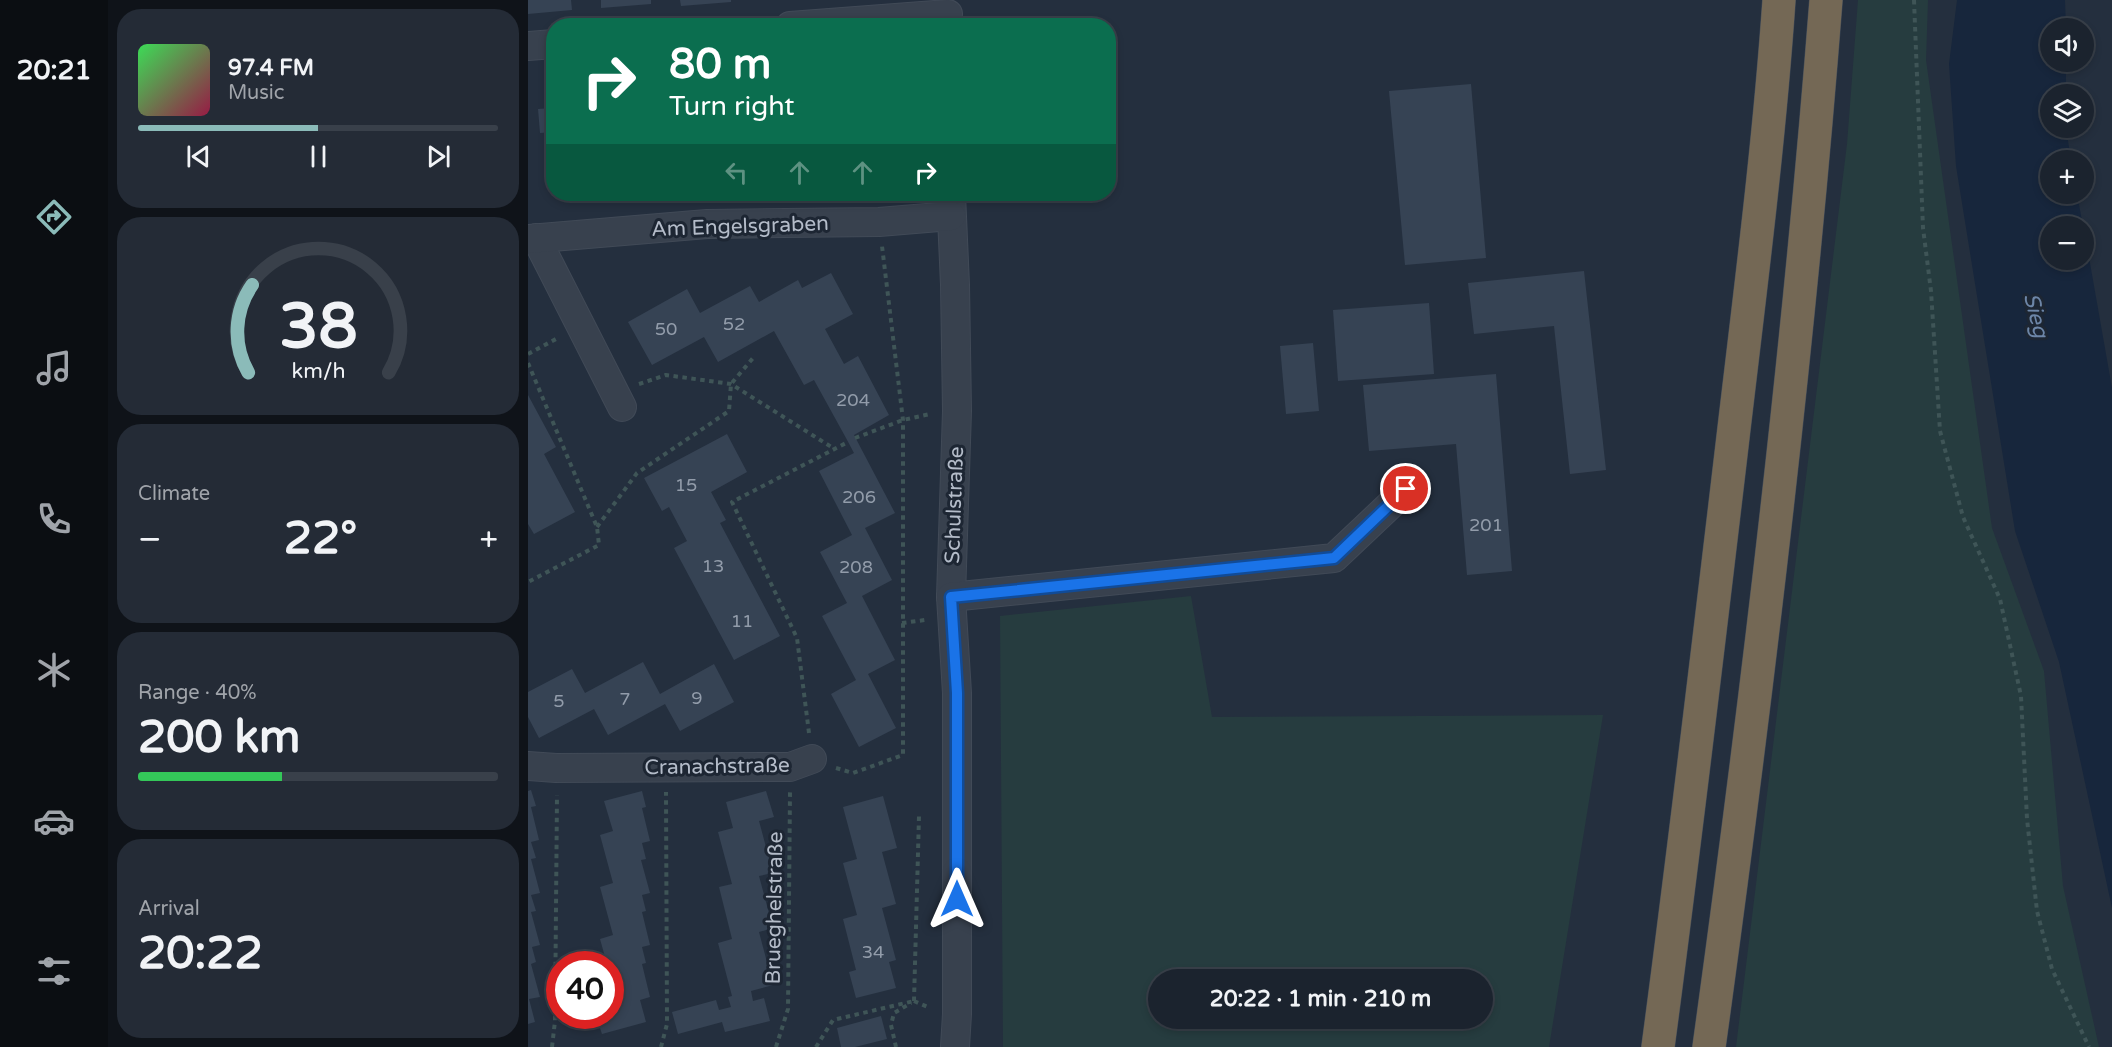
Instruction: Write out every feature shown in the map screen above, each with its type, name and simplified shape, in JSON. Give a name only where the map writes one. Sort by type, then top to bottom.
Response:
[{"type":"highway","points":[[1658,1047],[1691,797],[1741,373],[1775,58],[1779,0]]},
{"type":"highway","points":[[1709,1047],[1744,794],[1790,397],[1826,0]]},
{"type":"street","points":[[887,18],[948,13]]},
{"type":"street","points":[[528,46],[546,45]]},
{"type":"street","name":"Am Engelsgraben","points":[[532,238],[707,224],[879,222],[951,205]]},
{"type":"street","name":"Schulstraße","points":[[951,205],[956,285],[957,411],[951,597],[957,693],[956,1047]]},
{"type":"street","points":[[532,238],[618,399]]},
{"type":"street","points":[[951,597],[1334,558],[1406,489]]},
{"type":"street","name":"Cranachstraße","points":[[528,766],[667,767],[801,763]]},
{"type":"path","points":[[1914,0],[1923,228],[1931,291],[1940,431],[1963,517],[2000,599],[2021,696],[2027,819],[2037,911],[2052,969],[2088,1047]]},
{"type":"path","points":[[853,773],[903,755],[903,420],[879,222]]},
{"type":"path","points":[[528,354],[556,339],[551,330]]},
{"type":"path","points":[[597,527],[637,473],[729,411],[731,384],[753,358]]},
{"type":"path","points":[[528,363],[597,527],[599,545],[528,582]]},
{"type":"path","points":[[618,399],[666,375],[731,384],[833,449],[848,442]]},
{"type":"path","points":[[855,438],[903,420]]},
{"type":"path","name":"Cranachstraße","points":[[801,763],[797,638],[732,502],[833,449]]},
{"type":"path","name":"Brueghelstraße","points":[[776,1047],[788,1009],[801,763]]},
{"type":"path","points":[[662,1047],[667,1024],[667,767]]},
{"type":"path","points":[[552,1047],[555,1021],[556,768]]},
{"type":"path","points":[[914,1001],[919,816]]},
{"type":"path","points":[[816,1047],[833,1020],[914,1001]]},
{"type":"path","points":[[896,1047],[891,1025],[894,1013],[914,1001]]},
{"type":"green space","points":[[1858,0],[1928,0],[1926,60],[1992,528],[2044,671],[2063,886],[2099,1047],[1736,1047],[1847,144]]},
{"type":"green space","points":[[1191,596],[1212,717],[1603,715],[1549,1047],[1003,1047],[1000,616]]},
{"type":"water","name":"Sieg","points":[[1957,0],[2065,0],[2066,18],[2040,18],[2040,72],[2066,72],[2066,84],[2040,84],[2040,138],[2068,138],[2069,150],[2040,150],[2040,204],[2079,204],[2081,216],[2040,216],[2040,270],[2091,270],[2112,388],[2112,908],[2059,662],[2015,531],[1956,166],[1949,64]]},
{"type":"building","points":[[528,0],[571,0],[572,10],[528,14]]},
{"type":"building","points":[[601,0],[651,0],[651,4],[601,8]]},
{"type":"building","points":[[680,0],[731,0],[731,2],[681,6]]},
{"type":"building","points":[[1471,84],[1486,258],[1405,265],[1389,91]]},
{"type":"building","points":[[546,108],[546,133],[540,133],[538,109]]},
{"type":"building","points":[[1584,271],[1606,470],[1570,474],[1554,326],[1474,334],[1468,283]]},
{"type":"building","points":[[831,273],[853,314],[825,329],[844,364],[858,356],[889,415],[854,435],[895,513],[865,528],[892,580],[862,596],[895,660],[868,674],[896,728],[859,747],[831,694],[856,680],[822,616],[847,603],[820,552],[852,535],[819,471],[854,453],[846,438],[814,380],[804,385],[774,331],[718,362],[704,337],[652,365],[628,322],[687,289],[700,313],[750,286],[759,302],[798,280],[802,288]]},
{"type":"building","points":[[1429,303],[1434,374],[1338,381],[1333,310]]},
{"type":"building","points":[[1313,343],[1319,411],[1286,414],[1280,346]]},
{"type":"building","points":[[1496,374],[1512,571],[1467,575],[1456,444],[1369,451],[1363,385]]},
{"type":"building","points":[[528,395],[556,447],[544,454],[575,512],[534,534],[528,524]]},
{"type":"building","points":[[727,434],[747,472],[711,492],[726,520],[720,523],[780,636],[734,660],[674,548],[687,541],[669,507],[662,511],[644,478]]},
{"type":"building","points":[[643,662],[660,694],[714,664],[734,702],[680,731],[665,704],[608,735],[594,709],[539,738],[528,717],[528,692],[572,669],[585,693]]},
{"type":"building","points":[[531,790],[536,806],[531,807],[539,840],[531,842],[536,858],[531,859],[540,893],[531,895],[536,911],[531,912],[540,945],[532,947],[536,962],[531,964],[540,997],[529,999],[535,1022],[528,1024],[528,791]]},
{"type":"building","points":[[642,791],[646,807],[642,808],[650,841],[642,843],[646,859],[641,860],[650,893],[642,895],[646,911],[642,912],[650,945],[642,947],[646,963],[642,964],[650,997],[640,1000],[646,1022],[624,1028],[624,951],[603,951],[600,939],[613,935],[600,887],[613,883],[600,835],[613,831],[604,801]]},
{"type":"building","points":[[766,791],[774,817],[759,821],[773,873],[759,876],[773,928],[759,932],[773,985],[751,991],[753,1001],[764,998],[770,1021],[725,1032],[722,1022],[678,1034],[672,1012],[716,1000],[719,1010],[731,1007],[728,997],[732,996],[718,943],[732,939],[719,887],[732,884],[718,832],[733,828],[726,802]]},
{"type":"building","points":[[883,796],[897,848],[882,852],[896,904],[882,908],[896,960],[889,962],[896,988],[856,998],[849,972],[856,970],[843,919],[857,915],[843,863],[857,859],[843,807]]},
{"type":"building","points":[[881,1016],[887,1039],[855,1047],[841,1047],[837,1028]]},
{"type":"building","points":[[600,1029],[620,1029],[602,1034]]},
{"type":"route","points":[[957,899],[957,693],[951,597],[1334,558],[1406,489]]}]
